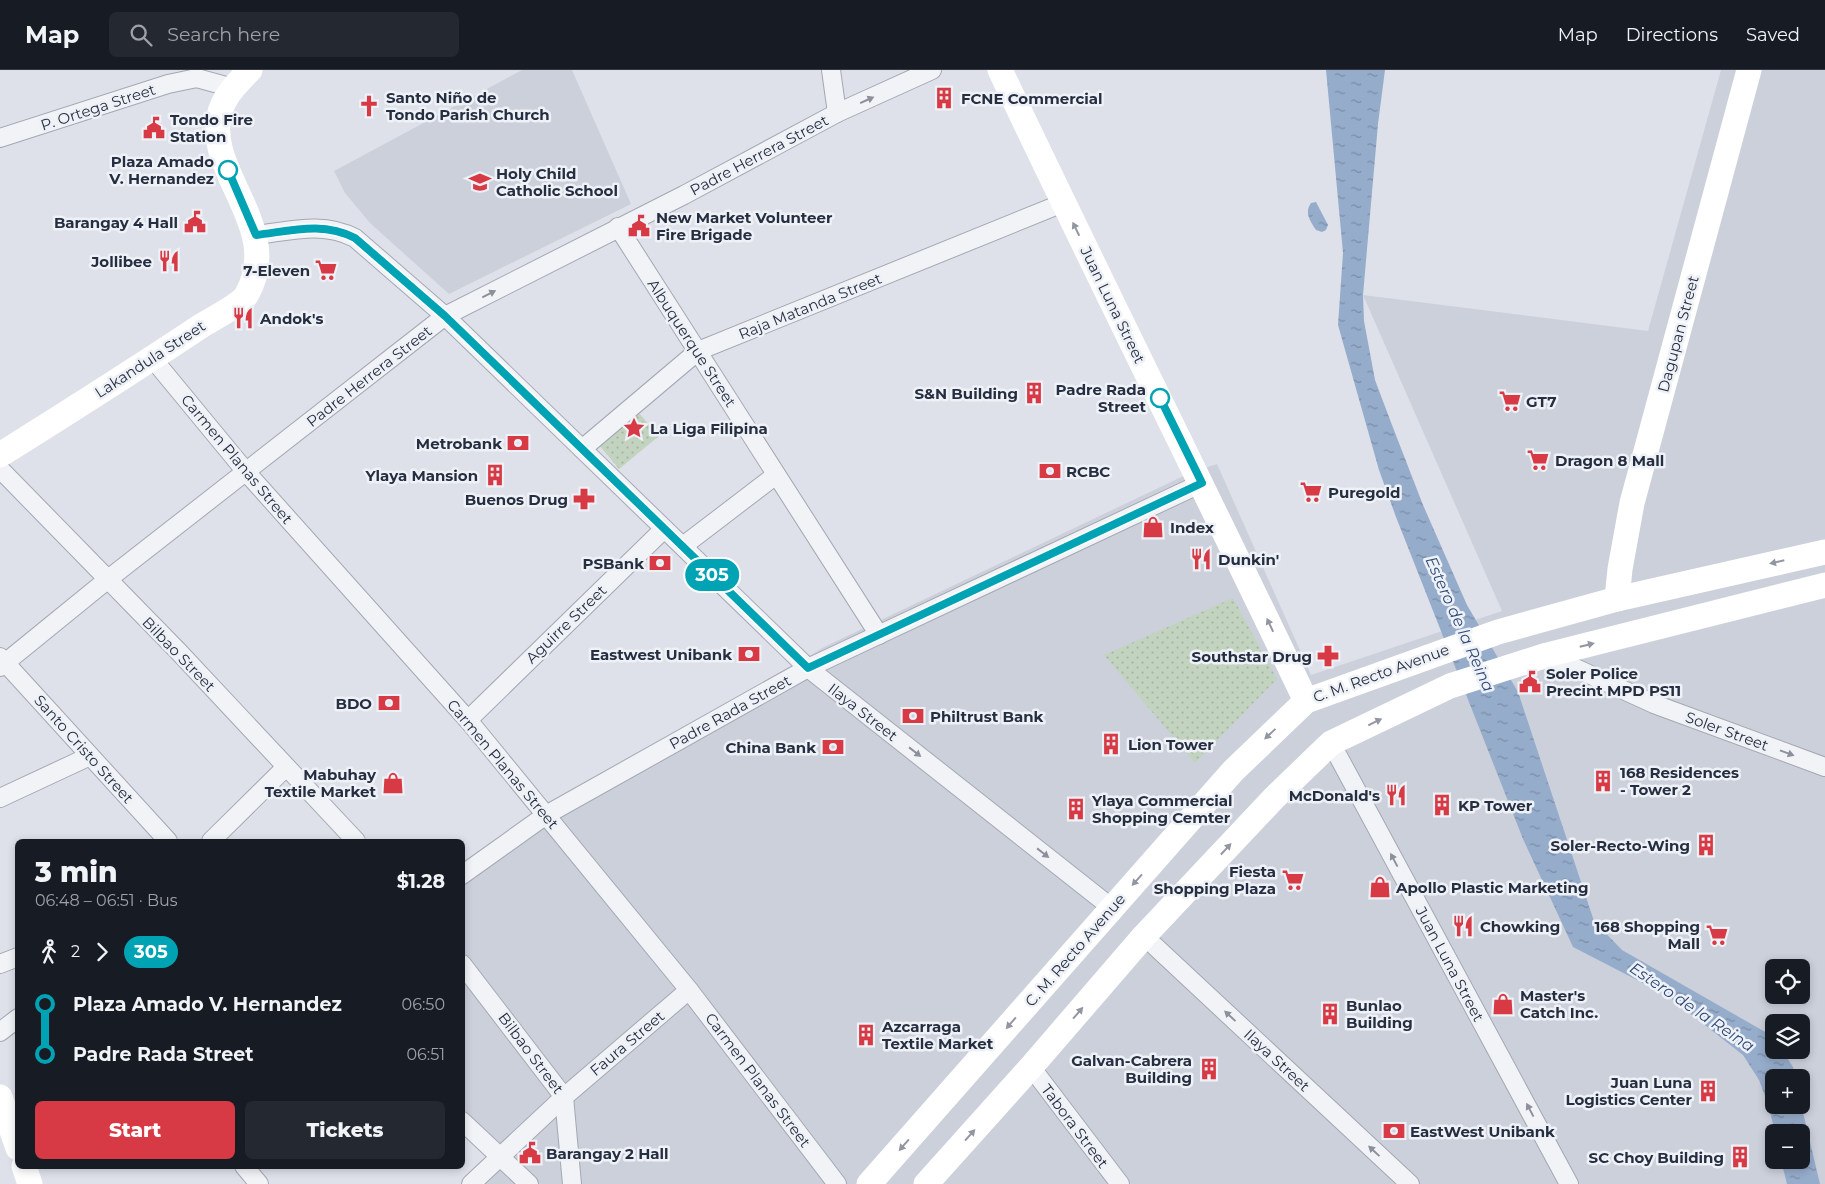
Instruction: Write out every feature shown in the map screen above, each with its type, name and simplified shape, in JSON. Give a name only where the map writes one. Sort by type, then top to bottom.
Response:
[{"type":"main road","points":[[250,70],[233,88],[221,108],[217,129],[222,154],[256,235]]},
{"type":"main road","name":"Juan Luna Street","points":[[1000,70],[1063,203],[1202,483],[1306,701]]},
{"type":"main road","name":"Dagupan Street","points":[[1617,599],[1620,569],[1632,503],[1749,70]]},
{"type":"main road","name":"Lakandula Street","points":[[0,455],[153,359],[247,295],[256,270],[256,235]]},
{"type":"main road","name":"C. M. Recto Avenue","points":[[869,1184],[1233,771],[1306,701],[1439,651],[1498,632],[1617,599],[1825,552]]},
{"type":"main road","points":[[926,1184],[1031,1067],[1144,936],[1274,798],[1331,743],[1450,686],[1547,656],[1825,585]]},
{"type":"main road","points":[[2,1108],[15,1139]]},
{"type":"main road","points":[[25,1169],[30,1184]]},
{"type":"street","points":[[831,70],[837,113]]},
{"type":"street","name":"Padre Herrera Street","points":[[2,662],[445,316],[837,113],[932,70]]},
{"type":"street","points":[[195,74],[233,88]]},
{"type":"street","name":"P. Ortega Street","points":[[0,138],[195,74]]},
{"type":"street","name":"Raja Matanda Street","points":[[582,449],[698,351],[1063,203]]},
{"type":"street","name":"Ilaya Street","points":[[256,235],[324,227],[340,230],[355,238],[445,316],[808,668],[1112,908]]},
{"type":"street","name":"Albuquerque Street","points":[[618,227],[879,635]]},
{"type":"street","name":"Carmen Planas Street","points":[[153,359],[246,473],[468,720],[690,990],[837,1184]]},
{"type":"street","name":"Bilbao Street","points":[[0,469],[178,651],[354,839]]},
{"type":"street","points":[[683,546],[776,475]]},
{"type":"street","name":"Padre Rada Street","points":[[465,873],[546,815],[808,668],[1202,483]]},
{"type":"street","name":"Aguirre Street","points":[[468,720],[664,529]]},
{"type":"street","name":"Soler Street","points":[[1547,656],[1654,704],[1825,766]]},
{"type":"street","name":"Santo Cristo Street","points":[[2,662],[166,839]]},
{"type":"street","name":"Juan Luna Street","points":[[1331,743],[1570,1184]]},
{"type":"street","points":[[0,798],[90,756]]},
{"type":"street","points":[[212,839],[286,767]]},
{"type":"street","name":"Ilaya Street","points":[[1144,936],[1410,1184]]},
{"type":"street","points":[[0,964],[15,958]]},
{"type":"street","name":"Bilbao Street","points":[[465,968],[564,1097],[572,1184]]},
{"type":"street","name":"Faura Street","points":[[471,1184],[501,1158],[564,1097],[690,990]]},
{"type":"street","points":[[0,1032],[15,1020]]},
{"type":"street","name":"Tabora Street","points":[[1031,1067],[1120,1184]]},
{"type":"street","points":[[465,1124],[529,1184]]},
{"type":"street","points":[[247,1169],[260,1184]]},
{"type":"shaded area","name":"Holy Child Catholic School","points":[[522,70],[572,70],[631,204],[449,294],[370,223],[345,193],[334,171]]},
{"type":"shaded area","points":[[1721,70],[1825,70],[1825,1184],[474,1184],[508,1152],[465,1118],[465,868],[824,647],[1192,472],[1217,464],[1311,675],[1502,611],[1363,295],[1648,331]]},
{"type":"green space","points":[[638,412],[659,436],[619,469],[599,445]]},
{"type":"green space","points":[[1233,598],[1277,679],[1195,763],[1104,655]]},
{"type":"water","name":"Estero de la Reina","points":[[1326,70],[1385,70],[1378,124],[1363,295],[1364,321],[1375,380],[1423,505],[1467,605],[1518,692],[1594,921],[1622,950],[1765,1032],[1765,1059],[1788,1059],[1793,1069],[1765,1069],[1765,1096],[1759,1080],[1743,1055],[1668,996],[1573,947],[1523,839],[1379,470],[1338,325],[1343,253]]},
{"type":"water","points":[[1316,202],[1328,225],[1326,230],[1322,232],[1316,230],[1308,213],[1311,203]]},
{"type":"water","points":[[1770,1114],[1803,1114],[1806,1124],[1773,1124]]},
{"type":"water","points":[[1810,1142],[1820,1184],[1787,1184],[1783,1169],[1810,1169]]},
{"type":"bus line","name":"305","points":[[228,170],[256,235],[324,227],[340,230],[355,238],[445,316],[808,668],[1202,483],[1160,398]]},
{"type":"place","name":"FCNE Commercial","points":[[944,98]]},
{"type":"place","name":"Santo Niño de Tondo Parish Church","points":[[369,106]]},
{"type":"place","name":"Tondo Fire Station","points":[[154,128]]},
{"type":"place","name":"Plaza Amado V. Hernandez","points":[[228,170]]},
{"type":"place","name":"Holy Child Catholic School","points":[[480,182]]},
{"type":"place","name":"Barangay 4 Hall","points":[[195,222]]},
{"type":"place","name":"New Market Volunteer Fire Brigade","points":[[639,226]]},
{"type":"place","name":"Jollibee","points":[[169,261]]},
{"type":"place","name":"7-Eleven","points":[[326,270]]},
{"type":"place","name":"Andok's","points":[[243,318]]},
{"type":"place","name":"S&N Building","points":[[1034,393]]},
{"type":"place","name":"Padre Rada Street","points":[[1160,398]]},
{"type":"place","name":"GT7","points":[[1510,401]]},
{"type":"place","name":"La Liga Filipina","points":[[634,428]]},
{"type":"place","name":"Metrobank","points":[[518,443]]},
{"type":"place","name":"Dragon 8 Mall","points":[[1538,460]]},
{"type":"place","name":"RCBC","points":[[1050,471]]},
{"type":"place","name":"Ylaya Mansion","points":[[495,475]]},
{"type":"place","name":"Puregold","points":[[1311,492]]},
{"type":"place","name":"Buenos Drug","points":[[584,499]]},
{"type":"place","name":"Index","points":[[1153,527]]},
{"type":"place","name":"Dunkin'","points":[[1201,559]]},
{"type":"place","name":"PSBank","points":[[660,563]]},
{"type":"place","name":"Eastwest Unibank","points":[[749,654]]},
{"type":"place","name":"Southstar Drug","points":[[1328,656]]},
{"type":"place","name":"Soler Police Precint MPD PS11","points":[[1530,682]]},
{"type":"place","name":"BDO","points":[[389,703]]},
{"type":"place","name":"Philtrust Bank","points":[[913,716]]},
{"type":"place","name":"Lion Tower","points":[[1111,744]]},
{"type":"place","name":"China Bank","points":[[833,747]]},
{"type":"place","name":"168 Residences - Tower 2","points":[[1603,781]]},
{"type":"place","name":"Mabuhay Textile Market","points":[[393,783]]},
{"type":"place","name":"McDonald's","points":[[1396,795]]},
{"type":"place","name":"KP Tower","points":[[1442,805]]},
{"type":"place","name":"Ylaya Commercial Shopping Cemter","points":[[1076,809]]},
{"type":"place","name":"Soler-Recto-Wing","points":[[1706,845]]},
{"type":"place","name":"Fiesta Shopping Plaza","points":[[1293,880]]},
{"type":"place","name":"Apollo Plastic Marketing","points":[[1380,887]]},
{"type":"place","name":"Chowking","points":[[1463,926]]},
{"type":"place","name":"168 Shopping Mall","points":[[1717,935]]},
{"type":"place","name":"Master's Catch Inc.","points":[[1503,1004]]},
{"type":"place","name":"Bunlao Building","points":[[1330,1014]]},
{"type":"place","name":"Azcarraga Textile Market","points":[[866,1035]]},
{"type":"place","name":"Galvan-Cabrera Building","points":[[1209,1069]]},
{"type":"place","name":"Juan Luna Logistics Center","points":[[1708,1091]]},
{"type":"place","name":"EastWest Unibank","points":[[1394,1131]]},
{"type":"place","name":"Barangay 2 Hall","points":[[530,1153]]},
{"type":"place","name":"SC Choy Building","points":[[1740,1157]]}]
